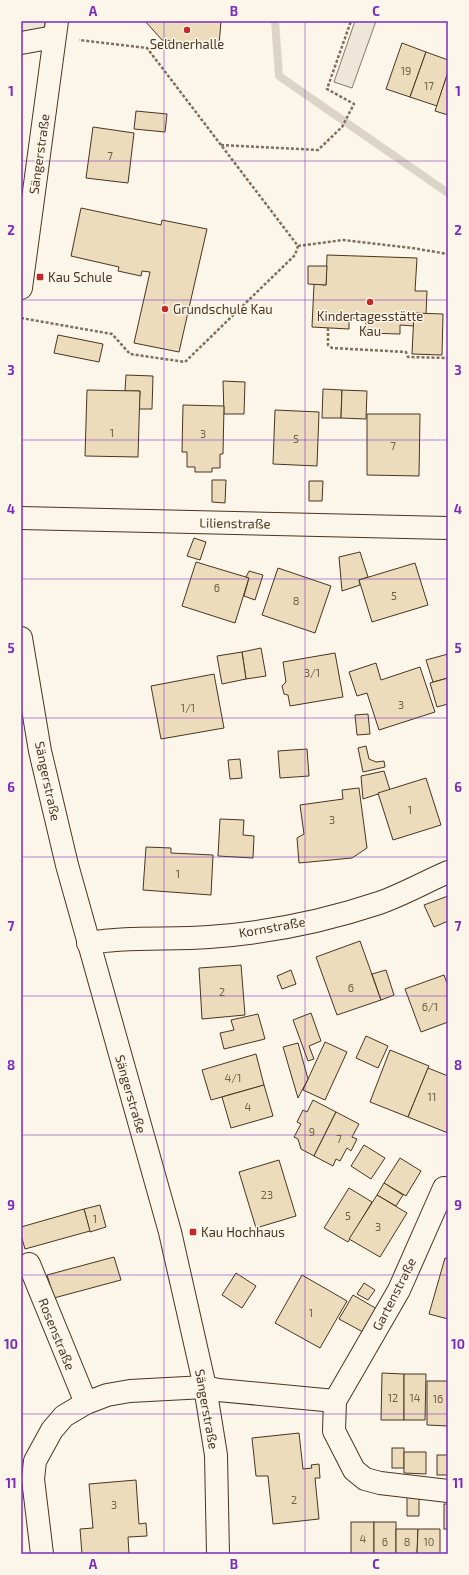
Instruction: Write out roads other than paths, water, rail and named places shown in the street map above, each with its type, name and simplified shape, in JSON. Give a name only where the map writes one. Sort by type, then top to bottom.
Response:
[{"type":"street","points":[[21,43],[56,29]]},
{"type":"street","name":"Sängerstraße","points":[[21,288],[56,29]]},
{"type":"street","name":"Lilienstraße","points":[[21,518],[448,528]]},
{"type":"street","name":"Sängerstraße","points":[[21,638],[40,751],[67,865],[170,1232],[205,1387],[216,1455],[218,1554]]},
{"type":"street","name":"Kornstraße","points":[[88,943],[110,939],[209,937],[258,931],[309,921],[380,902],[448,872]]},
{"type":"street","name":"Gartenstraße","points":[[448,1189],[444,1188],[399,1290],[335,1401],[334,1431],[354,1470],[365,1479],[380,1483],[448,1492]]},
{"type":"street","name":"Rosenstraße","points":[[29,1264],[86,1403]]},
{"type":"street","points":[[42,1554],[27,1480],[35,1461],[52,1430],[64,1416],[86,1403],[107,1395],[130,1391],[205,1387],[218,1390],[335,1401]]},
{"type":"waterway","points":[[275,21],[279,76],[448,193]]},
{"type":"place","name":"Seldnerhalle","points":[[187,30]]},
{"type":"place","name":"Kau Schule","points":[[40,277]]},
{"type":"place","name":"Kindertagesstätte Kau","points":[[370,302]]},
{"type":"place","name":"Grundschule Kau","points":[[165,309]]},
{"type":"place","name":"Kau Hochhaus","points":[[193,1232]]}]
